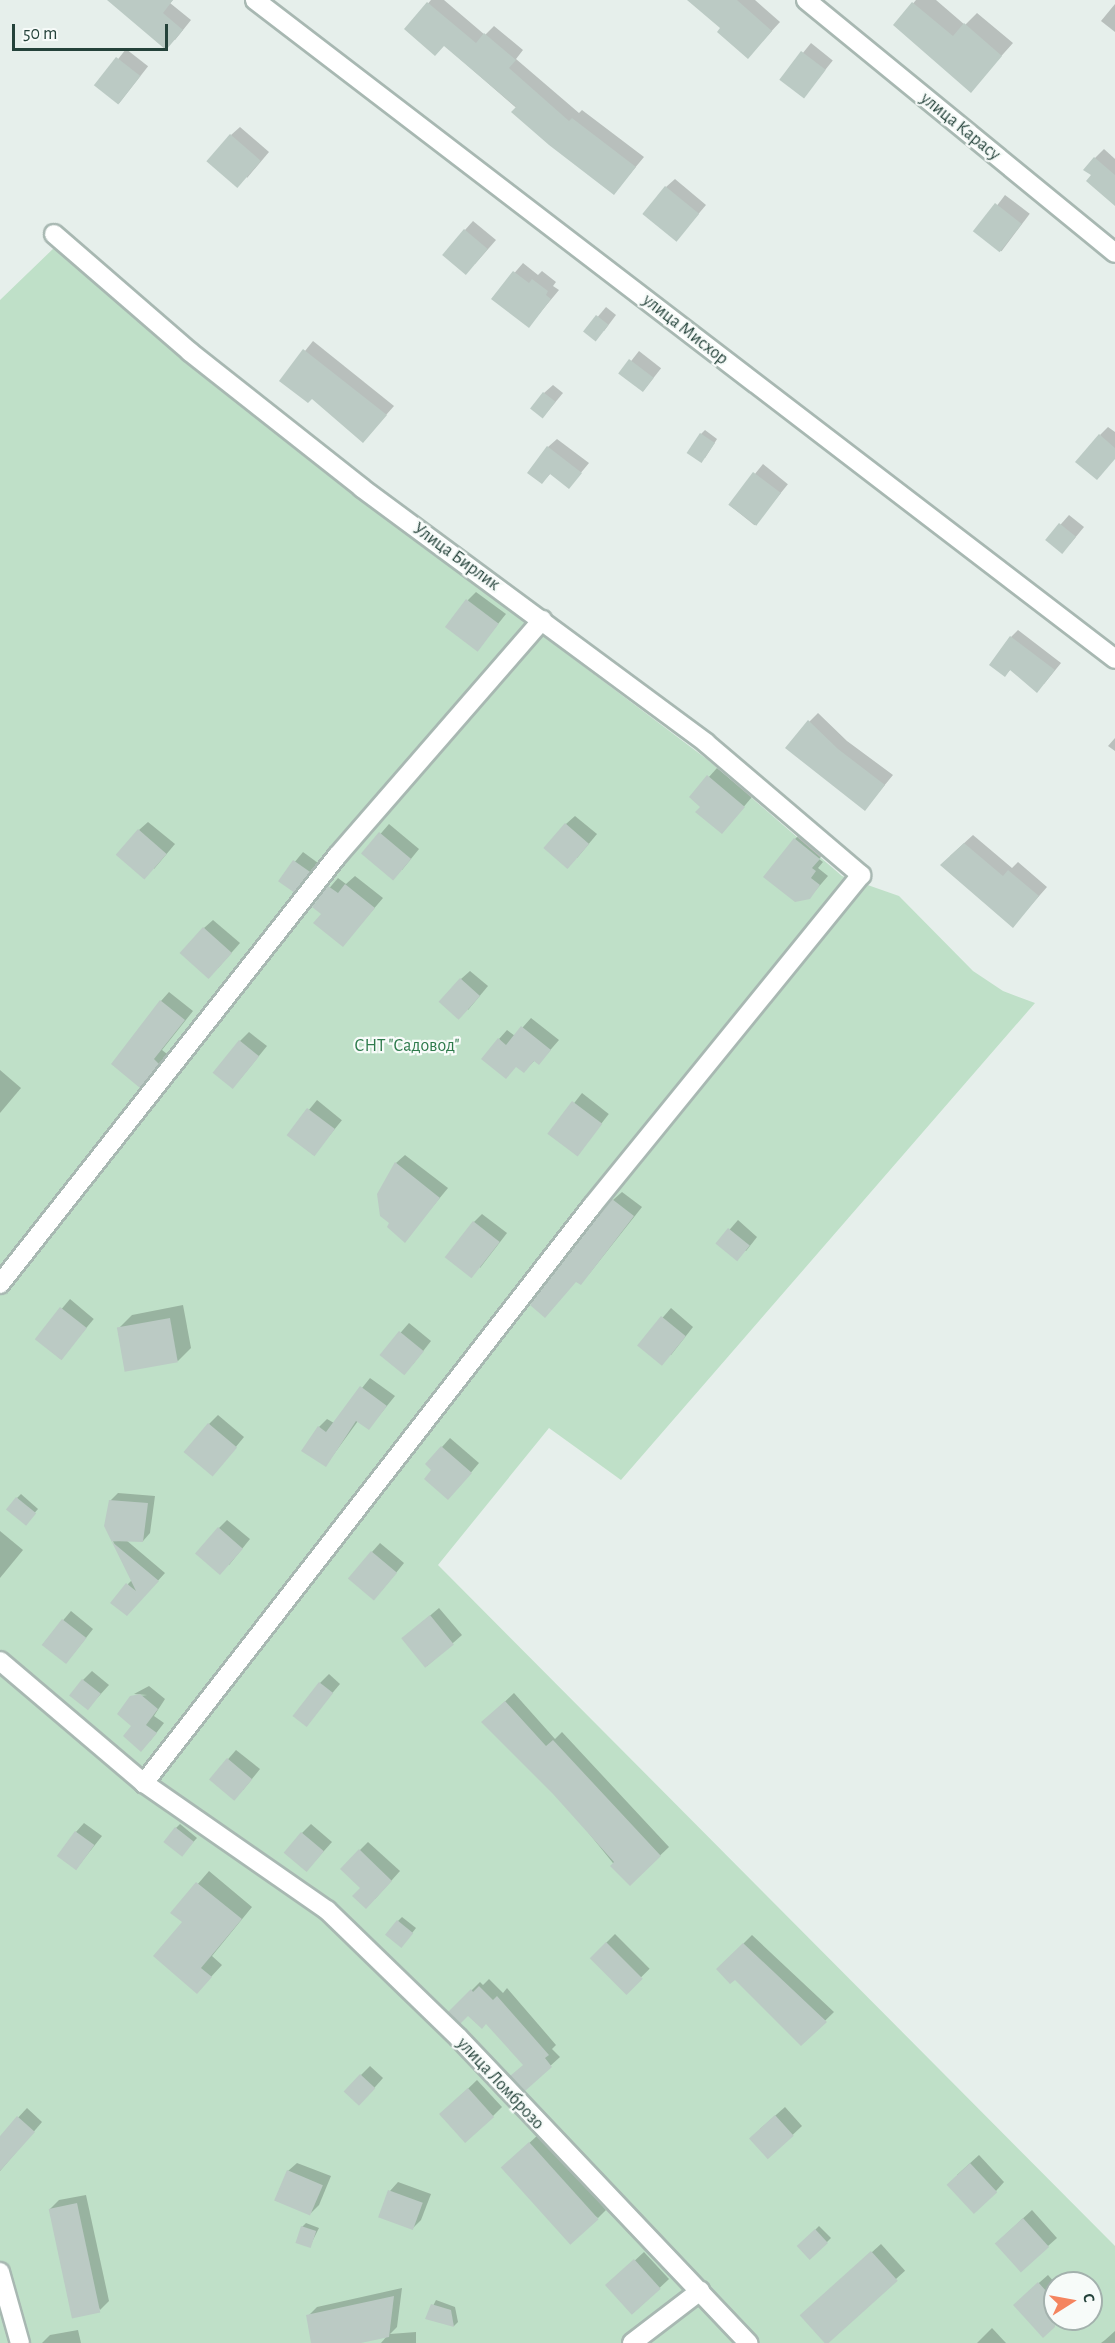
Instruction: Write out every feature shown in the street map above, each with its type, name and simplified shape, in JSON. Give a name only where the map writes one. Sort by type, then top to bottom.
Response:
[{"type":"street","name":"улица Мисхор","points":[[255,0],[1115,659]]},
{"type":"street","name":"улица Карасу","points":[[806,0],[1115,253]]},
{"type":"street","name":"Улица Бирлик","points":[[54,234],[190,352],[315,452],[706,743],[861,875],[592,1206],[144,1783]]},
{"type":"street","points":[[0,1284],[337,856],[542,620]]},
{"type":"street","name":"улица Ломброзо","points":[[0,1661],[144,1783],[327,1910],[458,2037],[748,2343]]},
{"type":"street","points":[[0,2272],[20,2343]]},
{"type":"street","points":[[632,2343],[700,2291]]},
{"type":"green space","name":"СНТ \"Садовод\"","points":[[56,246],[364,501],[708,760],[842,876],[899,896],[973,971],[1003,991],[1035,1003],[621,1480],[549,1428],[438,1565],[1115,2246],[1115,2343],[0,2343],[0,300]]},
{"type":"building","points":[[107,0],[173,0],[163,13],[183,30],[166,50]]},
{"type":"building","points":[[687,0],[737,0],[772,31],[748,59],[717,32],[720,28]]},
{"type":"building","points":[[427,2],[476,43],[484,33],[516,60],[509,68],[569,121],[572,118],[636,167],[614,195],[549,145],[511,112],[516,107],[444,46],[435,56],[404,29]]},
{"type":"building","points":[[912,2],[953,36],[964,23],[1002,56],[971,93],[893,25]]},
{"type":"building","points":[[801,51],[826,70],[804,98],[779,80]]},
{"type":"building","points":[[116,57],[140,76],[118,104],[94,85]]},
{"type":"building","points":[[230,134],[261,161],[237,188],[206,161]]},
{"type":"building","points":[[1094,157],[1115,175],[1115,206],[1086,181],[1091,175],[1083,170]]},
{"type":"building","points":[[665,186],[699,214],[677,242],[642,214]]},
{"type":"building","points":[[995,203],[1022,224],[1000,252],[973,231]]},
{"type":"building","points":[[464,229],[488,249],[466,275],[442,255]]},
{"type":"building","points":[[513,271],[529,283],[532,279],[548,291],[546,295],[551,299],[529,328],[491,299]]},
{"type":"building","points":[[596,315],[609,325],[596,341],[583,332]]},
{"type":"building","points":[[303,349],[387,415],[363,443],[312,399],[308,403],[279,381]]},
{"type":"building","points":[[629,359],[654,378],[643,392],[618,373]]},
{"type":"building","points":[[543,392],[556,402],[543,418],[530,409]]},
{"type":"building","points":[[700,433],[715,443],[702,463],[687,453]]},
{"type":"building","points":[[1099,434],[1115,448],[1115,459],[1097,480],[1075,462]]},
{"type":"building","points":[[547,446],[582,473],[569,489],[550,474],[542,484],[527,473]]},
{"type":"building","points":[[753,472],[781,493],[756,526],[728,505]]},
{"type":"building","points":[[1059,523],[1076,537],[1062,554],[1045,540]]},
{"type":"building","points":[[466,599],[499,624],[478,652],[445,627]]},
{"type":"building","points":[[1010,636],[1055,670],[1037,693],[1010,670],[1005,677],[989,665]]},
{"type":"building","points":[[808,720],[838,749],[885,785],[865,811],[785,748]]},
{"type":"building","points":[[707,775],[745,807],[722,834],[695,812],[700,807],[689,797]]},
{"type":"building","points":[[565,823],[589,844],[568,869],[543,848]]},
{"type":"building","points":[[138,829],[167,854],[144,880],[116,855]]},
{"type":"building","points":[[379,832],[411,859],[393,880],[361,853]]},
{"type":"building","points":[[794,838],[820,859],[812,868],[816,871],[811,878],[820,885],[810,899],[795,902],[763,877]]},
{"type":"building","points":[[964,843],[1003,876],[1008,870],[1039,896],[1013,928],[940,865]]},
{"type":"building","points":[[293,860],[310,872],[295,893],[278,881]]},
{"type":"building","points":[[345,884],[375,908],[343,947],[313,923],[321,914],[312,907],[328,886],[338,893]]},
{"type":"building","points":[[203,927],[232,953],[209,979],[180,953]]},
{"type":"building","points":[[460,978],[480,996],[459,1020],[439,1002]]},
{"type":"building","points":[[160,1000],[185,1020],[154,1059],[159,1064],[140,1088],[111,1064]]},
{"type":"building","points":[[521,1026],[551,1050],[539,1065],[534,1061],[524,1073],[516,1067],[506,1079],[481,1059],[498,1038],[506,1045]]},
{"type":"building","points":[[239,1040],[259,1056],[233,1089],[213,1073]]},
{"type":"building","points":[[572,1101],[602,1124],[578,1157],[547,1134]]},
{"type":"building","points":[[307,1108],[335,1129],[314,1156],[287,1135]]},
{"type":"building","points":[[395,1162],[440,1198],[405,1243],[387,1227],[389,1223],[380,1216],[377,1194]]},
{"type":"building","points":[[612,1199],[634,1216],[581,1285],[576,1282],[545,1318],[530,1305]]},
{"type":"building","points":[[473,1221],[500,1242],[471,1278],[445,1257]]},
{"type":"building","points":[[728,1228],[750,1246],[737,1261],[715,1244]]},
{"type":"building","points":[[60,1307],[87,1328],[62,1360],[35,1339]]},
{"type":"building","points":[[661,1316],[686,1336],[662,1366],[637,1346]]},
{"type":"building","points":[[170,1318],[178,1362],[125,1372],[117,1327]]},
{"type":"building","points":[[399,1331],[424,1351],[404,1375],[379,1355]]},
{"type":"building","points":[[360,1386],[387,1406],[369,1430],[356,1421],[326,1467],[301,1451],[318,1426],[326,1432]]},
{"type":"building","points":[[208,1423],[237,1447],[213,1477],[184,1452]]},
{"type":"building","points":[[441,1446],[472,1473],[448,1500],[424,1479],[431,1470],[425,1464]]},
{"type":"building","points":[[16,1497],[36,1513],[26,1526],[6,1509]]},
{"type":"building","points":[[109,1500],[148,1503],[143,1542],[111,1541],[104,1526]]},
{"type":"building","points":[[218,1527],[243,1549],[220,1575],[195,1553]]},
{"type":"building","points":[[112,1542],[159,1581],[127,1616],[110,1603],[126,1583],[136,1591]]},
{"type":"building","points":[[371,1551],[397,1573],[374,1600],[348,1579]]},
{"type":"building","points":[[430,1615],[454,1645],[425,1668],[401,1638]]},
{"type":"building","points":[[62,1619],[86,1638],[66,1664],[42,1645]]},
{"type":"building","points":[[82,1679],[101,1694],[88,1710],[69,1696]]},
{"type":"building","points":[[319,1682],[333,1693],[307,1727],[293,1716]]},
{"type":"building","points":[[140,1694],[158,1709],[146,1725],[157,1733],[141,1752],[123,1736],[131,1726],[117,1714],[130,1696]]},
{"type":"building","points":[[505,1701],[546,1746],[553,1740],[661,1856],[630,1886],[610,1866],[614,1862],[553,1794],[481,1722]]},
{"type":"building","points":[[227,1758],[252,1779],[234,1801],[209,1779]]},
{"type":"building","points":[[175,1827],[194,1842],[182,1857],[163,1842]]},
{"type":"building","points":[[75,1831],[94,1845],[76,1870],[57,1856]]},
{"type":"building","points":[[301,1832],[324,1851],[307,1872],[284,1853]]},
{"type":"building","points":[[359,1849],[392,1881],[366,1909],[352,1896],[360,1888],[340,1869]]},
{"type":"building","points":[[196,1882],[242,1919],[201,1968],[212,1977],[197,1994],[153,1956],[182,1922],[170,1913]]},
{"type":"building","points":[[397,1920],[413,1933],[401,1948],[385,1935]]},
{"type":"building","points":[[606,1942],[643,1979],[627,1995],[590,1958]]},
{"type":"building","points":[[743,1943],[827,2022],[801,2046],[735,1980],[730,1984],[716,1969]]},
{"type":"building","points":[[479,1986],[493,2000],[497,1996],[549,2055],[545,2058],[552,2067],[525,2091],[510,2076],[523,2065],[486,2024],[482,2029],[468,2016],[460,2024],[448,2012],[471,1989],[473,1992]]},
{"type":"building","points":[[360,2074],[375,2088],[359,2106],[344,2092]]},
{"type":"building","points":[[468,2088],[494,2117],[465,2143],[439,2114]]},
{"type":"building","points":[[775,2115],[794,2136],[768,2159],[749,2138]]},
{"type":"building","points":[[17,2116],[35,2132],[0,2171],[0,2136]]},
{"type":"building","points":[[529,2142],[599,2219],[570,2245],[501,2167]]},
{"type":"building","points":[[970,2163],[997,2192],[974,2214],[947,2185]]},
{"type":"building","points":[[287,2170],[323,2185],[310,2216],[274,2200]]},
{"type":"building","points":[[388,2190],[423,2203],[413,2230],[378,2217]]},
{"type":"building","points":[[77,2203],[100,2313],[72,2319],[49,2209]]},
{"type":"building","points":[[1023,2218],[1049,2247],[1021,2272],[995,2243]]},
{"type":"building","points":[[301,2226],[316,2231],[311,2248],[295,2243]]},
{"type":"building","points":[[815,2229],[828,2243],[810,2260],[797,2246]]},
{"type":"building","points":[[871,2251],[898,2281],[829,2343],[825,2343],[800,2315]]},
{"type":"building","points":[[634,2259],[661,2289],[632,2315],[605,2285]]},
{"type":"building","points":[[1038,2282],[1043,2288],[1043,2331],[1051,2331],[1043,2338],[1013,2305]]},
{"type":"building","points":[[394,2296],[389,2337],[361,2343],[311,2343],[306,2315]]},
{"type":"building","points":[[431,2304],[451,2310],[454,2327],[425,2319]]}]
